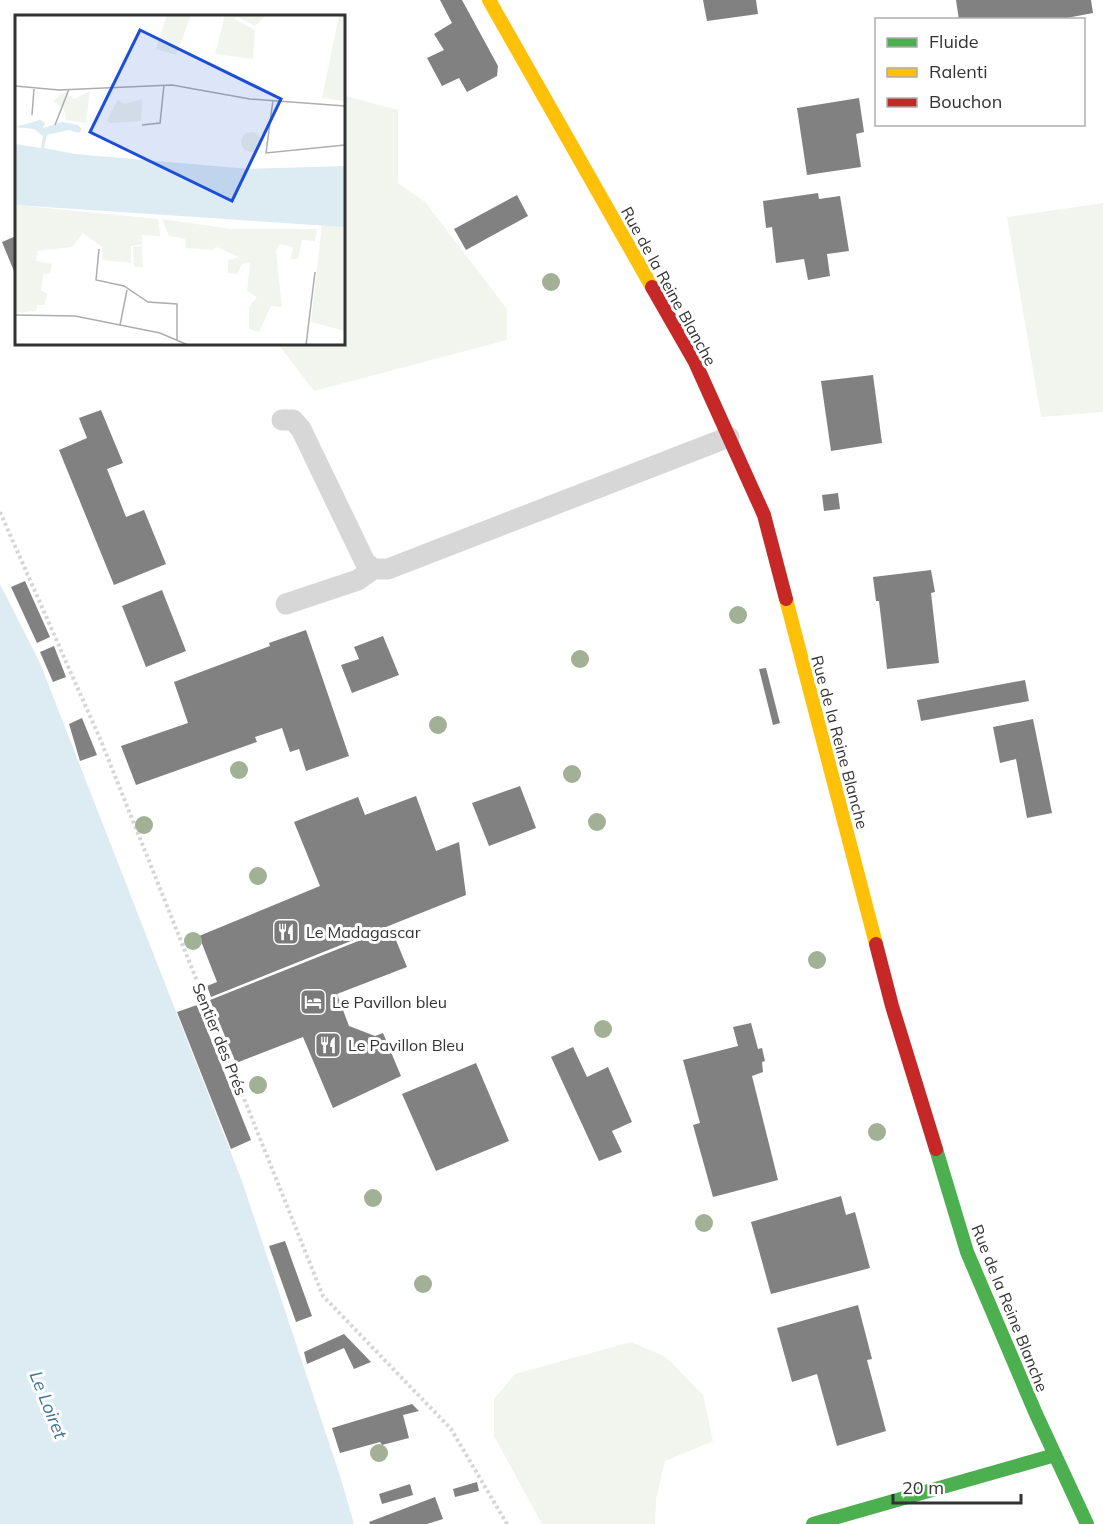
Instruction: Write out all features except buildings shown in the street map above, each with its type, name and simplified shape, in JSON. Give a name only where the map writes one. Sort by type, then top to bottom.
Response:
[{"type":"street","name":"Rue de la Reine Blanche","points":[[489,0],[695,362],[764,515],[892,1006],[967,1252],[1087,1524]]},
{"type":"street","points":[[813,1524],[1055,1455]]},
{"type":"lane","points":[[282,420],[293,420],[301,429],[365,562],[373,569]]},
{"type":"lane","points":[[286,604],[358,580],[373,569],[388,569],[729,437]]},
{"type":"path","name":"Sentier des Prés","points":[[0,512],[101,741],[323,1296],[450,1429],[507,1524]]},
{"type":"shaded area","points":[[345,96],[398,110],[398,183],[425,202],[507,309],[507,340],[314,391],[279,345],[345,345]]},
{"type":"shaded area","points":[[1103,203],[1103,412],[1041,417],[1007,217]]},
{"type":"shaded area","points":[[631,1342],[666,1357],[703,1395],[713,1441],[665,1461],[656,1499],[655,1524],[542,1524],[494,1436],[494,1399],[515,1374]]},
{"type":"water","name":"Le Loiret","points":[[0,584],[40,663],[242,1181],[354,1524],[0,1524]]},
{"type":"traffic: fast","points":[[936,1149],[967,1252],[1036,1414],[1087,1524]]},
{"type":"traffic: fast","points":[[813,1524],[1055,1455]]},
{"type":"traffic: slow","points":[[489,0],[652,287]]},
{"type":"traffic: slow","points":[[786,599],[876,944]]},
{"type":"traffic: jam","points":[[652,287],[695,362],[764,515],[786,599]]},
{"type":"traffic: jam","points":[[876,944],[892,1006],[936,1149]]},
{"type":"place","name":"Le Madagascar","points":[[286,932]]},
{"type":"place","name":"Le Pavillon bleu","points":[[313,1002]]},
{"type":"place","name":"Le Pavillon Bleu","points":[[328,1045]]}]
